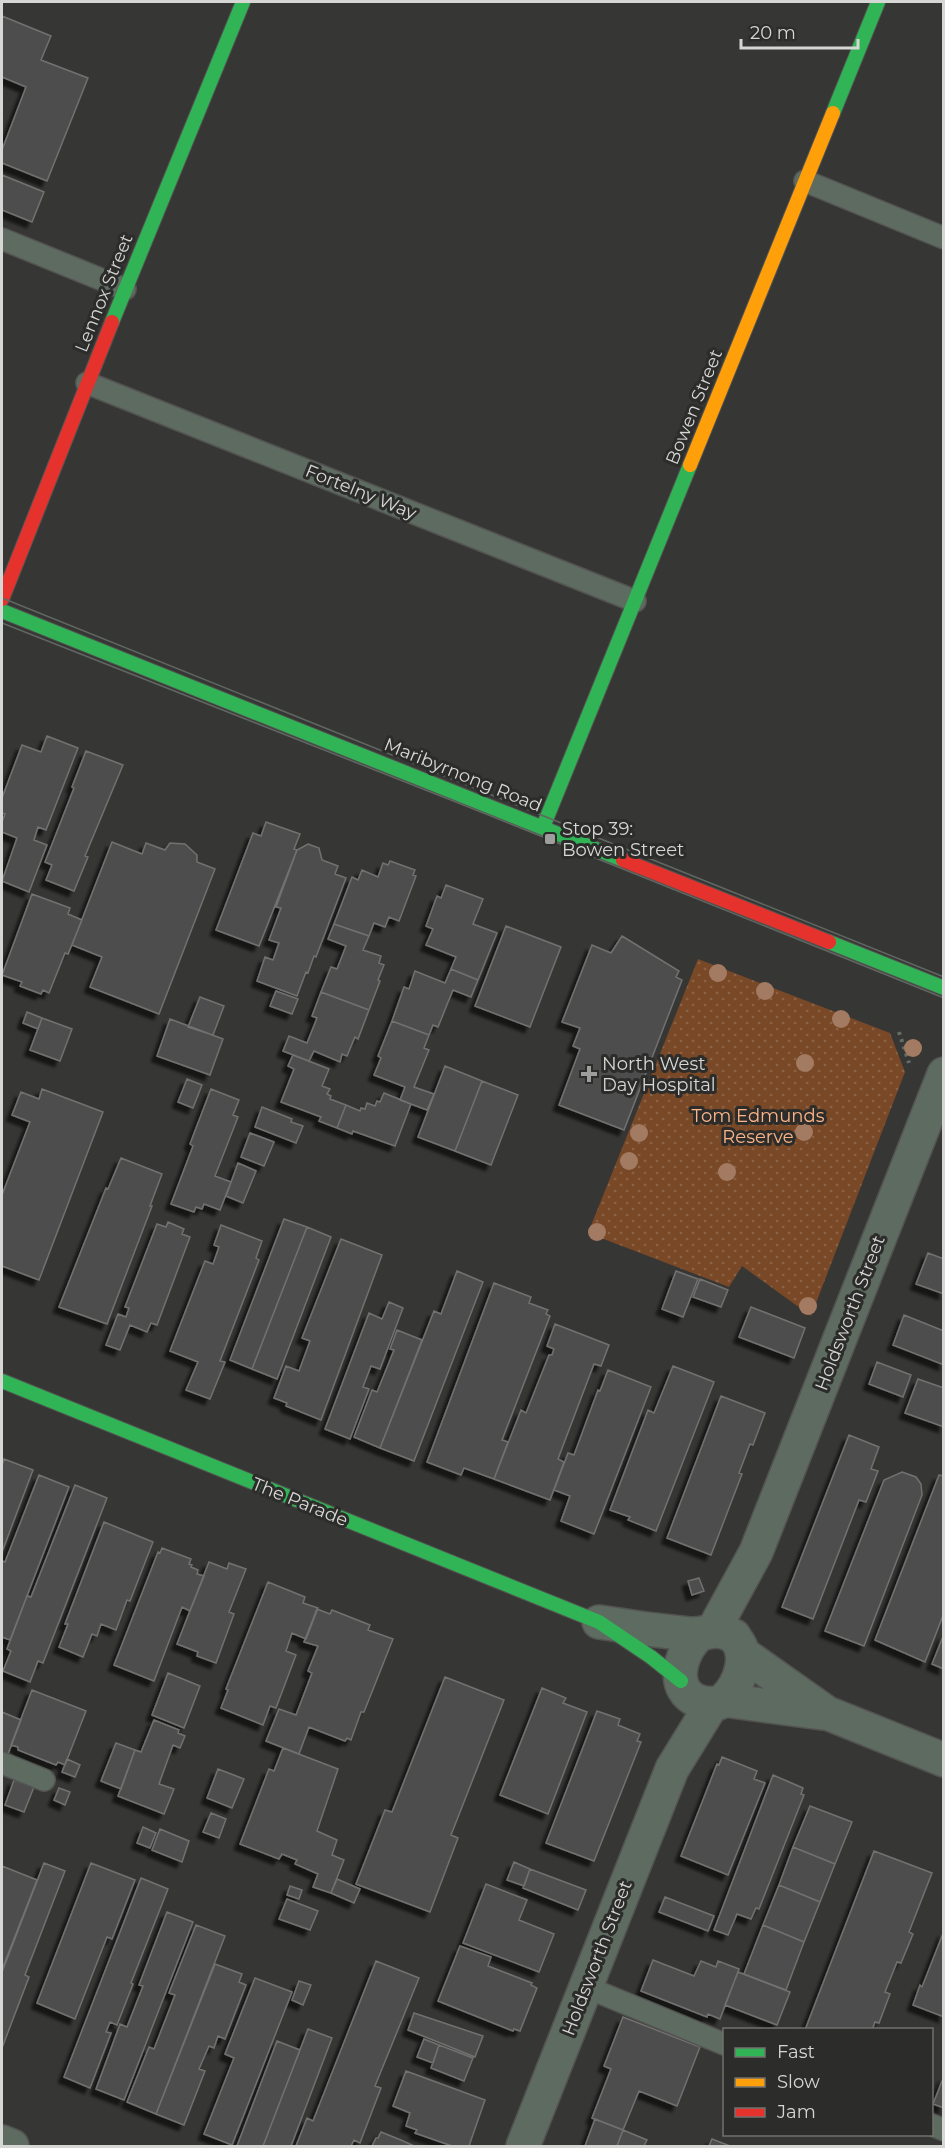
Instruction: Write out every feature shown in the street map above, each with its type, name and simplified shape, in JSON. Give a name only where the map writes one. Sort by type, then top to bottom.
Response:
[{"type":"street","name":"Lennox Street","points":[[2,599],[87,383],[243,2]]},
{"type":"street","name":"Bowen Street","points":[[543,826],[878,2]]},
{"type":"street","name":"Maribyrnong Road","points":[[2,611],[944,988]]},
{"type":"street","name":"Holdsworth Street","points":[[722,1639],[944,1074]]},
{"type":"street","name":"The Parade","points":[[2,1381],[600,1622],[701,1695]]},
{"type":"street","name":"The Parade","points":[[600,1622],[722,1639]]},
{"type":"street","points":[[701,1695],[733,1690],[739,1678],[742,1663],[722,1639]]},
{"type":"street","points":[[722,1639],[687,1650],[681,1671],[701,1695],[827,1713]]},
{"type":"street","points":[[722,1639],[827,1713],[944,1760]]},
{"type":"street","name":"Holdsworth Street","points":[[523,2146],[701,1695]]},
{"type":"street","points":[[2,2142],[12,2146]]},
{"type":"lane","points":[[805,181],[944,238]]},
{"type":"lane","points":[[2,239],[125,289]]},
{"type":"lane","name":"Fortelny Way","points":[[87,383],[634,601]]},
{"type":"lane","points":[[2,1763],[44,1780]]},
{"type":"lane","points":[[586,1987],[723,2044]]},
{"type":"path","points":[[899,1032],[909,1065]]},
{"type":"green space","name":"Tom Edmunds Reserve","points":[[698,959],[890,1033],[905,1072],[811,1316],[742,1266],[729,1287],[588,1233]]},
{"type":"building","points":[[2,16],[51,36],[41,60],[88,78],[47,181],[2,163],[2,150],[26,87],[2,77]]},
{"type":"building","points":[[2,175],[44,192],[32,222],[2,210]]},
{"type":"building","points":[[47,736],[78,748],[46,830],[38,827],[34,840],[47,845],[29,892],[2,881],[17,838],[2,832],[5,814],[2,813],[2,798],[22,745],[41,752]]},
{"type":"building","points":[[86,751],[123,765],[85,856],[88,857],[74,891],[46,880],[52,865],[45,862]]},
{"type":"building","points":[[266,822],[300,834],[294,849],[297,850],[259,946],[216,930],[253,833],[261,836]]},
{"type":"building","points":[[112,842],[142,854],[146,843],[165,850],[170,843],[185,844],[197,855],[197,862],[215,869],[159,1014],[90,987],[102,957],[72,945]]},
{"type":"building","points":[[308,844],[319,848],[322,860],[338,866],[335,874],[346,878],[316,957],[314,956],[308,973],[306,972],[297,996],[257,981],[265,957],[273,960],[279,943],[269,940],[281,908],[276,907],[297,850]]},
{"type":"building","points":[[390,861],[415,870],[413,875],[416,876],[399,921],[389,917],[385,927],[374,923],[369,936],[334,924],[352,877],[358,880],[362,870],[378,877],[383,863],[388,865]]},
{"type":"building","points":[[446,885],[483,899],[473,924],[497,933],[478,980],[451,969],[456,957],[426,945],[433,929],[426,926],[437,896],[441,898]]},
{"type":"building","points":[[32,894],[70,908],[68,914],[82,920],[68,954],[65,953],[49,993],[43,990],[41,994],[20,986],[22,982],[2,975]]},
{"type":"building","points":[[334,924],[369,936],[363,950],[381,956],[379,963],[384,965],[369,1010],[321,992],[331,967],[337,969],[346,946],[328,939]]},
{"type":"building","points":[[506,926],[561,947],[530,1027],[475,1006]]},
{"type":"building","points":[[622,936],[679,971],[676,977],[682,980],[624,1130],[559,1105],[580,1049],[573,1046],[580,1028],[562,1022],[592,945],[611,953]]},
{"type":"building","points":[[451,969],[478,980],[471,997],[453,990],[438,1027],[433,1025],[429,1035],[392,1021],[404,987],[409,989],[415,971],[445,983]]},
{"type":"building","points":[[276,991],[298,999],[292,1014],[270,1006]]},
{"type":"building","points":[[321,992],[369,1010],[358,1039],[355,1037],[347,1056],[342,1054],[340,1062],[314,1051],[309,1061],[283,1051],[289,1036],[307,1043],[317,1018],[312,1016]]},
{"type":"building","points":[[200,997],[224,1006],[213,1035],[188,1027]]},
{"type":"building","points":[[27,1012],[42,1018],[38,1029],[23,1023]]},
{"type":"building","points":[[42,1018],[72,1029],[60,1061],[30,1050]]},
{"type":"building","points":[[170,1019],[223,1039],[210,1075],[157,1056]]},
{"type":"building","points":[[392,1021],[429,1035],[424,1048],[429,1050],[414,1087],[434,1094],[427,1110],[400,1100],[405,1087],[374,1075],[381,1058],[378,1056]]},
{"type":"building","points":[[293,1055],[329,1069],[322,1086],[330,1089],[327,1094],[331,1096],[330,1099],[346,1105],[337,1128],[319,1121],[321,1117],[281,1102],[294,1069],[288,1066]]},
{"type":"building","points":[[445,1066],[482,1081],[455,1151],[418,1137]]},
{"type":"building","points":[[187,1079],[202,1085],[193,1108],[178,1102]]},
{"type":"building","points":[[482,1081],[518,1095],[491,1165],[455,1151]]},
{"type":"building","points":[[42,1089],[103,1112],[39,1280],[2,1266],[2,1195],[30,1122],[12,1115],[21,1092],[39,1099]]},
{"type":"building","points":[[211,1089],[239,1100],[233,1115],[238,1117],[215,1176],[231,1182],[220,1210],[204,1204],[202,1209],[196,1207],[194,1212],[171,1204]]},
{"type":"building","points":[[384,1093],[411,1104],[395,1146],[353,1131],[352,1134],[337,1128],[346,1105],[360,1111],[361,1108],[365,1109],[367,1103],[375,1106],[377,1101],[380,1102]]},
{"type":"building","points":[[262,1107],[303,1126],[296,1143],[255,1127]]},
{"type":"building","points":[[250,1133],[274,1142],[264,1166],[241,1157]]},
{"type":"building","points":[[121,1158],[162,1174],[107,1324],[59,1307],[106,1188],[108,1189]]},
{"type":"building","points":[[238,1163],[256,1171],[243,1203],[226,1196]]},
{"type":"building","points":[[284,1219],[307,1227],[252,1369],[230,1360]]},
{"type":"building","points":[[168,1222],[184,1229],[182,1234],[190,1237],[157,1325],[151,1323],[147,1332],[130,1325],[120,1350],[106,1345],[118,1314],[126,1317],[129,1308],[125,1307],[157,1224],[166,1227]]},
{"type":"building","points":[[221,1225],[262,1241],[256,1258],[259,1260],[220,1361],[225,1362],[210,1399],[186,1390],[198,1362],[170,1351],[205,1261],[213,1264],[219,1247],[214,1245]]},
{"type":"building","points":[[307,1227],[331,1237],[277,1379],[252,1369]]},
{"type":"building","points":[[341,1239],[382,1255],[321,1420],[286,1406],[287,1403],[274,1398],[286,1366],[299,1371],[310,1341],[302,1338]]},
{"type":"building","points":[[928,1253],[944,1259],[944,1294],[916,1284]]},
{"type":"building","points":[[457,1271],[483,1282],[414,1461],[380,1448],[434,1311],[441,1314]]},
{"type":"building","points":[[676,1271],[698,1279],[683,1317],[662,1309]]},
{"type":"building","points":[[700,1279],[728,1290],[721,1307],[693,1297]]},
{"type":"building","points":[[494,1283],[531,1297],[529,1303],[548,1310],[546,1314],[550,1316],[502,1440],[508,1442],[494,1479],[464,1468],[461,1475],[427,1462]]},
{"type":"building","points":[[389,1302],[403,1308],[380,1369],[371,1366],[363,1387],[369,1389],[350,1439],[325,1429],[369,1313],[382,1319]]},
{"type":"building","points":[[751,1307],[805,1328],[794,1358],[739,1337]]},
{"type":"building","points":[[904,1315],[944,1331],[944,1365],[893,1345]]},
{"type":"building","points":[[555,1324],[609,1345],[601,1366],[594,1364],[558,1459],[564,1462],[550,1500],[494,1479],[521,1410],[526,1413],[549,1355],[552,1355],[554,1349],[547,1346]]},
{"type":"building","points":[[397,1330],[422,1340],[380,1448],[354,1437],[372,1390],[377,1392],[394,1350],[390,1349]]},
{"type":"building","points":[[877,1362],[911,1375],[903,1397],[869,1384]]},
{"type":"building","points":[[673,1366],[714,1382],[656,1531],[628,1520],[630,1517],[610,1510],[648,1410],[654,1413]]},
{"type":"building","points":[[608,1370],[651,1387],[594,1534],[561,1521],[570,1496],[554,1490],[568,1453],[574,1455],[598,1390],[600,1391]]},
{"type":"building","points":[[918,1379],[944,1388],[944,1427],[905,1413]]},
{"type":"building","points":[[721,1396],[765,1413],[753,1445],[750,1444],[739,1473],[742,1474],[711,1555],[667,1538]]},
{"type":"building","points":[[849,1435],[879,1447],[871,1469],[878,1471],[866,1502],[859,1500],[813,1619],[782,1607]]},
{"type":"building","points":[[4,1459],[33,1470],[2,1552],[2,1465]]},
{"type":"building","points":[[902,1472],[916,1477],[921,1484],[922,1495],[864,1646],[825,1631],[884,1480]]},
{"type":"building","points":[[39,1475],[69,1487],[10,1640],[2,1637],[2,1561],[5,1562]]},
{"type":"building","points":[[939,1475],[944,1476],[944,1613],[925,1662],[875,1640]]},
{"type":"building","points":[[75,1485],[107,1498],[43,1663],[38,1661],[30,1682],[3,1671],[11,1651],[7,1649],[27,1596],[31,1597]]},
{"type":"building","points":[[104,1522],[153,1542],[116,1630],[101,1624],[97,1636],[92,1634],[83,1657],[59,1647],[68,1624],[65,1624]]},
{"type":"building","points":[[162,1548],[191,1559],[189,1564],[192,1565],[191,1567],[198,1570],[197,1574],[204,1576],[190,1611],[182,1607],[154,1681],[114,1665],[158,1552],[160,1553]]},
{"type":"building","points":[[209,1562],[227,1569],[229,1563],[246,1569],[229,1612],[234,1614],[216,1663],[197,1656],[198,1652],[177,1644]]},
{"type":"building","points":[[699,1578],[704,1591],[692,1595],[688,1581]]},
{"type":"building","points":[[268,1582],[305,1597],[303,1603],[318,1608],[306,1639],[292,1633],[286,1651],[296,1655],[276,1708],[270,1706],[263,1725],[221,1708],[228,1690],[226,1689]]},
{"type":"building","points":[[317,1609],[330,1614],[332,1610],[370,1625],[368,1630],[393,1639],[351,1740],[347,1738],[345,1741],[309,1727],[299,1754],[266,1741],[279,1709],[296,1715],[312,1673],[308,1671],[318,1646],[304,1642]]},
{"type":"building","points":[[944,1634],[944,1669],[932,1664]]},
{"type":"building","points":[[168,1673],[200,1686],[184,1728],[152,1715]]},
{"type":"building","points":[[445,1677],[504,1700],[451,1835],[458,1838],[430,1912],[356,1884],[385,1810],[392,1812]]},
{"type":"building","points":[[542,1688],[566,1698],[563,1703],[587,1712],[548,1814],[500,1795]]},
{"type":"building","points":[[32,1690],[86,1711],[65,1765],[58,1762],[56,1765],[11,1745]]},
{"type":"building","points":[[597,1711],[620,1719],[618,1725],[640,1734],[637,1741],[641,1742],[594,1861],[546,1843]]},
{"type":"building","points":[[2,1712],[21,1720],[8,1754],[2,1752]]},
{"type":"building","points":[[154,1720],[179,1730],[178,1733],[185,1736],[180,1748],[173,1745],[159,1784],[174,1789],[164,1814],[118,1796],[135,1750],[141,1752]]},
{"type":"building","points":[[116,1743],[135,1750],[121,1789],[101,1781]]},
{"type":"building","points":[[283,1748],[338,1769],[317,1831],[337,1840],[332,1855],[344,1860],[331,1893],[313,1887],[318,1874],[295,1864],[297,1860],[282,1854],[279,1859],[240,1844],[269,1769],[274,1771]]},
{"type":"building","points":[[722,1757],[757,1771],[754,1779],[765,1783],[728,1875],[681,1856],[717,1764],[719,1765]]},
{"type":"building","points":[[67,1759],[80,1765],[75,1777],[62,1772]]},
{"type":"building","points":[[218,1769],[244,1779],[232,1808],[207,1798]]},
{"type":"building","points":[[773,1775],[803,1788],[801,1794],[804,1795],[759,1909],[756,1908],[751,1919],[737,1914],[728,1935],[714,1930]]},
{"type":"building","points":[[14,1780],[34,1787],[24,1812],[5,1805]]},
{"type":"building","points":[[59,1788],[70,1792],[65,1805],[54,1800]]},
{"type":"building","points":[[810,1806],[852,1822],[835,1864],[793,1847]]},
{"type":"building","points":[[211,1813],[226,1819],[219,1838],[203,1832]]},
{"type":"building","points":[[143,1827],[156,1833],[150,1848],[137,1843]]},
{"type":"building","points":[[160,1829],[189,1841],[182,1862],[152,1850]]},
{"type":"building","points":[[793,1847],[835,1864],[820,1902],[779,1885]]},
{"type":"building","points":[[874,1851],[932,1873],[909,1932],[913,1934],[901,1963],[897,1962],[885,1992],[890,1994],[879,2023],[875,2022],[873,2028],[806,2028]]},
{"type":"building","points":[[514,1862],[530,1869],[524,1886],[507,1880]]},
{"type":"building","points":[[44,1863],[65,1871],[25,1975],[29,1977],[2,2048],[2,1972]]},
{"type":"building","points":[[91,1863],[135,1880],[112,1939],[107,1937],[75,2019],[37,2003]]},
{"type":"building","points":[[2,1866],[37,1880],[3,1967],[2,1966]]},
{"type":"building","points":[[530,1869],[586,1890],[578,1910],[523,1888]]},
{"type":"building","points":[[141,1878],[168,1889],[117,2025],[110,2022],[106,2032],[111,2033],[90,2088],[64,2077]]},
{"type":"building","points":[[337,1879],[360,1889],[354,1903],[331,1893]]},
{"type":"building","points":[[486,1884],[527,1900],[519,1920],[554,1934],[539,1972],[463,1943]]},
{"type":"building","points":[[779,1885],[820,1902],[804,1942],[763,1925]]},
{"type":"building","points":[[290,1886],[302,1890],[299,1899],[287,1895]]},
{"type":"building","points":[[665,1897],[714,1916],[708,1931],[659,1912]]},
{"type":"building","points":[[287,1899],[318,1911],[310,1930],[279,1919]]},
{"type":"building","points":[[167,1912],[193,1922],[124,2100],[96,2089],[120,2024],[127,2027],[143,1986],[139,1985]]},
{"type":"building","points":[[196,1925],[225,1936],[156,2114],[127,2102],[149,2047],[154,2049],[175,1995],[169,1993]]},
{"type":"building","points":[[763,1925],[804,1942],[786,1990],[744,1974]]},
{"type":"building","points":[[944,1931],[944,2017],[913,2005]]},
{"type":"building","points":[[460,1946],[491,1957],[488,1966],[532,1983],[531,1985],[537,1988],[520,2031],[514,2029],[513,2031],[438,2001]]},
{"type":"building","points":[[653,1960],[694,1976],[701,1961],[716,1967],[718,1961],[739,1969],[720,2019],[708,2014],[707,2017],[641,1991]]},
{"type":"building","points":[[376,1961],[419,1978],[375,2086],[381,2088],[360,2143],[354,2140],[351,2146],[296,2146],[307,2118],[313,2121]]},
{"type":"building","points":[[215,1964],[242,1974],[239,1982],[246,1985],[225,2039],[218,2036],[214,2048],[209,2046],[199,2069],[205,2071],[184,2125],[156,2114]]},
{"type":"building","points":[[738,1972],[790,1992],[777,2025],[725,2005]]},
{"type":"building","points":[[255,1978],[292,1992],[232,2145],[204,2134],[234,2058],[225,2054]]},
{"type":"building","points":[[299,1981],[311,1985],[303,2005],[292,2000]]},
{"type":"building","points":[[414,2013],[483,2036],[475,2057],[408,2030]]},
{"type":"building","points":[[623,2017],[700,2047],[677,2106],[639,2091],[623,2130],[592,2118],[611,2069],[604,2066]]},
{"type":"building","points":[[308,2029],[332,2038],[291,2146],[263,2146]]},
{"type":"building","points":[[424,2039],[439,2045],[433,2063],[417,2057]]},
{"type":"building","points":[[277,2041],[300,2050],[263,2146],[237,2146]]},
{"type":"building","points":[[439,2045],[473,2058],[464,2081],[431,2068]]},
{"type":"building","points":[[406,2071],[485,2100],[469,2146],[452,2146],[415,2133],[417,2130],[406,2126],[410,2113],[393,2106]]},
{"type":"building","points":[[944,2076],[944,2108],[933,2104]]},
{"type":"building","points":[[595,2119],[623,2130],[617,2146],[585,2146]]},
{"type":"building","points":[[623,2130],[647,2140],[644,2146],[617,2146]]},
{"type":"building","points":[[381,2132],[414,2146],[372,2146]]},
{"type":"building","points":[[712,2139],[730,2146],[709,2146]]},
{"type":"tram line","points":[[2,598],[944,977]]},
{"type":"tram line","points":[[2,623],[944,998]]},
{"type":"traffic: fast","points":[[112,322],[243,2]]},
{"type":"traffic: fast","points":[[833,113],[878,2]]},
{"type":"traffic: fast","points":[[543,827],[690,465]]},
{"type":"traffic: fast","points":[[2,611],[623,860]]},
{"type":"traffic: fast","points":[[829,942],[944,988]]},
{"type":"traffic: fast","points":[[2,1381],[599,1622],[651,1657],[681,1681]]},
{"type":"traffic: slow","points":[[690,465],[833,113]]},
{"type":"traffic: jam","points":[[2,599],[112,322]]},
{"type":"traffic: jam","points":[[623,860],[829,942]]},
{"type":"place","name":"Stop 39: Bowen Street","points":[[550,839]]},
{"type":"place","name":"North West Day Hospital","points":[[589,1074]]}]
